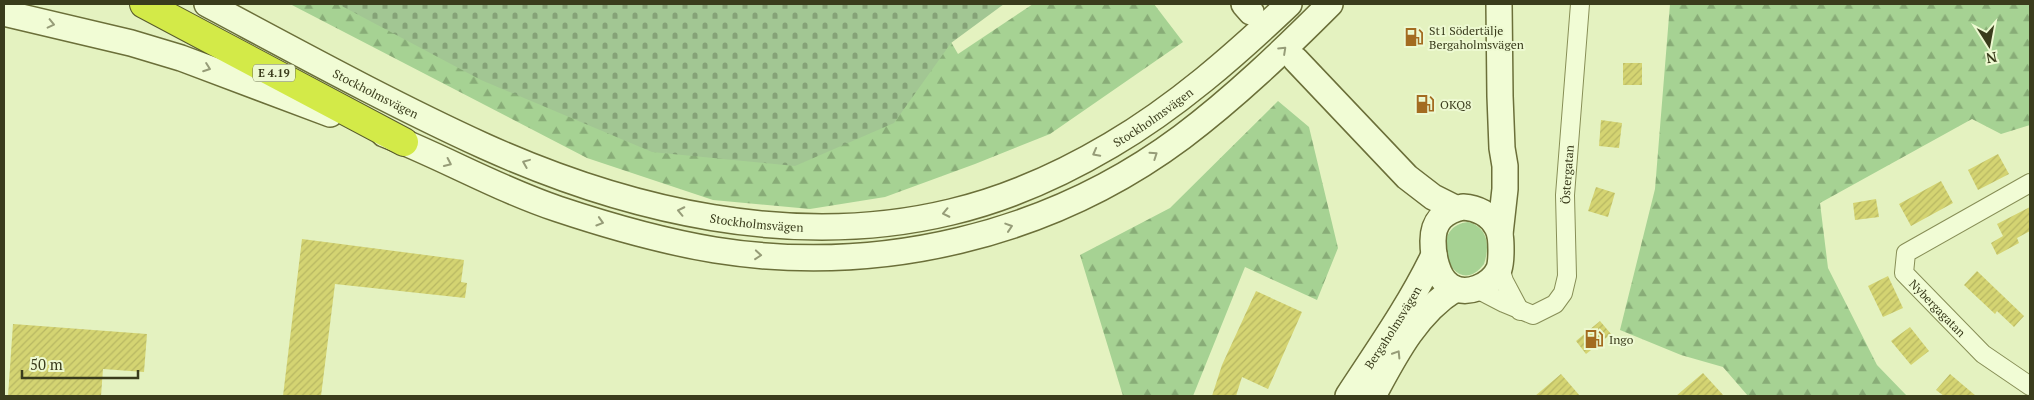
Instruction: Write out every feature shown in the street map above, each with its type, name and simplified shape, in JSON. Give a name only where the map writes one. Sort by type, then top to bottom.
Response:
[{"type":"highway","name":"E 4.19","points":[[144,4],[404,142]]},
{"type":"main road","name":"Stockholmsvägen","points":[[207,4],[416,114],[486,147],[549,172],[606,192],[724,221],[834,227],[872,225],[951,212],[1016,190],[1072,166],[1111,145],[1175,102],[1244,47],[1288,4]]},
{"type":"main road","name":"E 4.19","points":[[404,142],[496,184],[555,208],[667,241],[717,250],[800,258],[845,258],[928,248],[971,239],[1063,206],[1104,186],[1145,162],[1180,138],[1248,84],[1330,4]]},
{"type":"main road","points":[[1499,4],[1502,148],[1505,166],[1505,189],[1500,234],[1500,268],[1490,280],[1466,289],[1448,285],[1443,280],[1434,255],[1433,236],[1435,228],[1442,215],[1463,208],[1492,181],[1502,148]]},
{"type":"main road","points":[[1499,34],[1504,4]]},
{"type":"main road","points":[[4,13],[131,43],[181,58],[404,142]]},
{"type":"main road","points":[[1296,60],[1407,177],[1433,197],[1486,214],[1492,219],[1500,234]]},
{"type":"main road","points":[[1407,177],[1435,228]]},
{"type":"main road","name":"Bergaholmsvägen","points":[[1348,396],[1398,320],[1434,255]]},
{"type":"main road","name":"Bergaholmsvägen","points":[[1373,396],[1396,354],[1420,320],[1434,304],[1466,289]]},
{"type":"street","name":"Östergatan","points":[[1520,311],[1533,315],[1555,304],[1563,293],[1567,276],[1565,195],[1580,4]]},
{"type":"street","name":"Nybergagatan","points":[[2030,183],[1906,253],[1904,273],[1983,354],[2030,386]]},
{"type":"street","points":[[1500,268],[1504,281],[1520,311]]},
{"type":"street","points":[[1466,289],[1520,311]]},
{"type":"green space","points":[[290,4],[929,4],[958,54],[1033,4],[1154,4],[1183,42],[1050,134],[885,197],[810,209],[713,200],[587,158]]},
{"type":"green space","points":[[338,4],[1004,4],[951,43],[894,123],[795,166],[652,152],[481,80]]},
{"type":"green space","points":[[1670,4],[2030,4],[2030,125],[2001,134],[1972,119],[1820,203],[1828,268],[1877,365],[1907,396],[1748,396],[1723,367],[1681,355],[1620,330],[1655,189]]},
{"type":"green space","points":[[1278,101],[1309,127],[1338,248],[1317,300],[1245,267],[1193,396],[1123,396],[1080,255],[1170,208]]},
{"type":"green space","points":[[1468,222],[1480,228],[1486,238],[1487,251],[1484,264],[1473,274],[1463,275],[1454,270],[1448,260],[1445,248],[1447,236],[1455,227]]},
{"type":"building","points":[[1623,63],[1642,63],[1642,85],[1623,85]]},
{"type":"building","points":[[1601,120],[1622,123],[1619,148],[1599,146]]},
{"type":"building","points":[[1998,154],[2009,174],[1978,190],[1968,170]]},
{"type":"building","points":[[1941,181],[1953,203],[1911,226],[1899,204]]},
{"type":"building","points":[[1596,187],[1615,193],[1608,217],[1588,211]]},
{"type":"building","points":[[1876,199],[1879,217],[1855,220],[1853,203]]},
{"type":"building","points":[[2030,207],[2030,231],[2017,238],[2019,243],[1997,255],[1991,243],[2003,236],[1997,224]]},
{"type":"building","points":[[302,239],[464,260],[461,282],[467,283],[465,298],[335,284],[321,396],[283,396]]},
{"type":"building","points":[[1977,271],[2024,316],[2014,327],[1997,311],[1995,314],[1964,285]]},
{"type":"building","points":[[1888,276],[1903,308],[1883,317],[1868,286]]},
{"type":"building","points":[[1256,291],[1302,312],[1268,389],[1242,377],[1236,396],[1212,396],[1222,365]]},
{"type":"building","points":[[1600,321],[1611,334],[1586,354],[1576,341]]},
{"type":"building","points":[[13,324],[147,334],[144,372],[103,369],[101,396],[8,396]]},
{"type":"building","points":[[1910,327],[1929,351],[1911,365],[1891,341]]},
{"type":"building","points":[[1703,373],[1724,396],[1676,396]]},
{"type":"building","points":[[1561,374],[1580,396],[1535,396]]},
{"type":"building","points":[[1950,374],[1976,396],[1944,396],[1936,390]]},
{"type":"place","name":"St1 Södertälje Bergaholmsvägen","points":[[1414,37]]},
{"type":"place","name":"OKQ8","points":[[1425,104]]},
{"type":"place","name":"Ingo","points":[[1594,339]]}]
